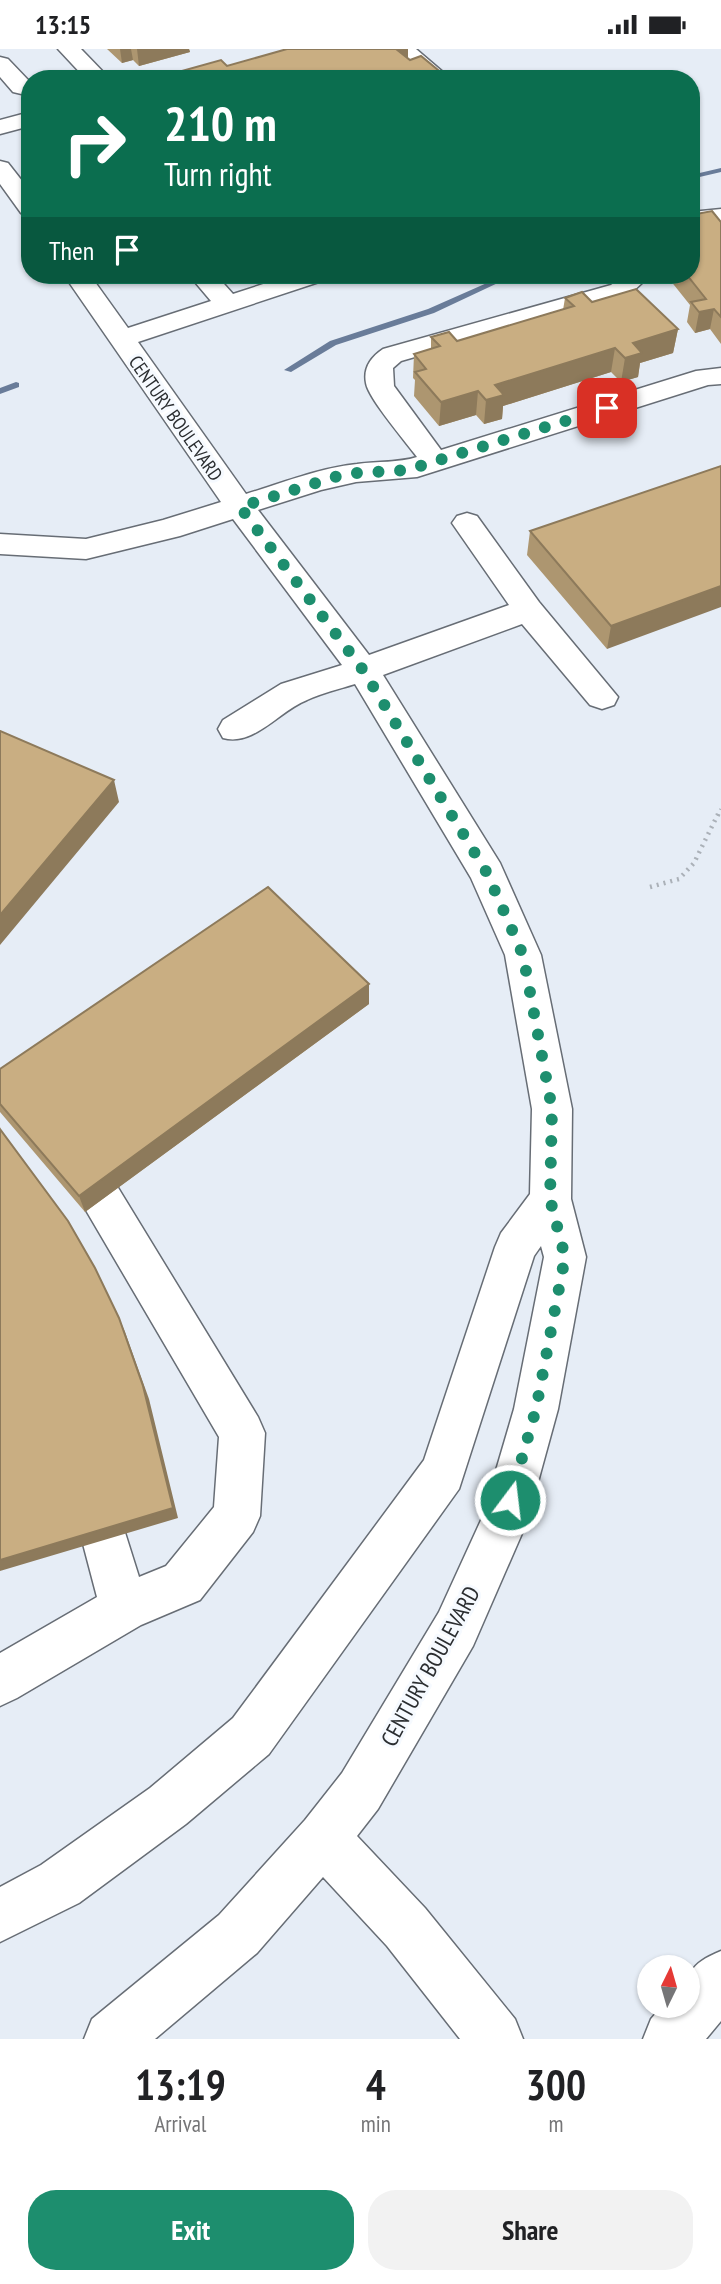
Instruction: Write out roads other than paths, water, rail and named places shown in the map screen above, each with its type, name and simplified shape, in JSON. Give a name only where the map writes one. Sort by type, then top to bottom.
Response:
[{"type":"street","points":[[69,49],[85,70]]},
{"type":"street","points":[[402,49],[429,70]]},
{"type":"street","points":[[0,64],[21,87]]},
{"type":"street","points":[[0,127],[21,121]]},
{"type":"street","points":[[0,168],[21,196]]},
{"type":"street","points":[[700,218],[721,216]]},
{"type":"street","name":"CENTURY BOULEVARD","points":[[83,284],[240,507],[363,670],[487,873],[523,955],[552,1109],[550,1199],[565,1257],[536,1409],[504,1523],[456,1629],[360,1791],[323,1838],[238,1934],[112,2039]]},
{"type":"street","points":[[210,284],[228,304]]},
{"type":"street","points":[[120,339],[283,284]]},
{"type":"street","points":[[435,461],[380,387],[377,373],[381,362],[392,355],[620,289],[628,284]]},
{"type":"street","points":[[0,544],[86,549],[169,529],[315,482],[356,473],[407,470],[706,377],[721,376]]},
{"type":"street","points":[[467,523],[528,610],[602,697]]},
{"type":"street","points":[[235,729],[293,692],[363,670],[528,610]]},
{"type":"street","points":[[0,1681],[124,1608],[183,1583],[237,1516],[242,1433],[102,1199]]},
{"type":"street","points":[[0,1915],[60,1884],[168,1806],[251,1736],[443,1473],[516,1247],[550,1199]]},
{"type":"street","points":[[105,1540],[124,1608]]},
{"type":"street","points":[[323,1838],[405,1927],[495,2039]]},
{"type":"street","points":[[671,2039],[721,1978]]},
{"type":"waterway","points":[[700,175],[721,170]]},
{"type":"waterway","points":[[288,370],[333,343],[431,311],[491,284]]},
{"type":"waterway","points":[[0,391],[16,385]]}]
